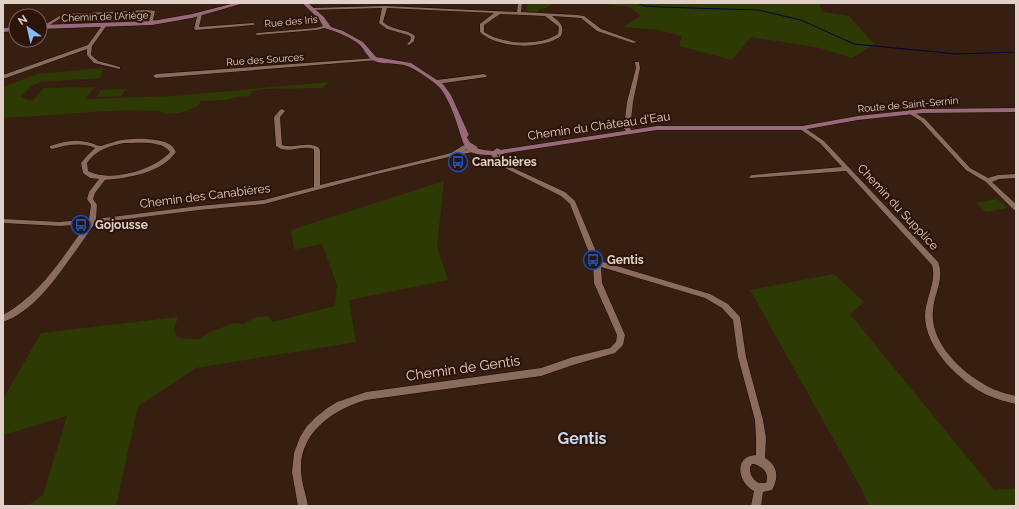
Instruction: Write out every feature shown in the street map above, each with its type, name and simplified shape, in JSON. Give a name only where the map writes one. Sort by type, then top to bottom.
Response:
[{"type":"street","name":"Chemin de l'Ariège","points":[[48,26],[144,24],[153,21],[200,14],[241,3]]},
{"type":"street","points":[[305,3],[326,25],[361,43],[376,59],[409,64],[437,82],[448,95],[462,130],[471,147]]},
{"type":"street","points":[[519,13],[520,3]]},
{"type":"street","points":[[311,9],[385,7],[580,16],[599,30],[635,42]]},
{"type":"street","points":[[385,7],[381,22],[389,28],[411,35],[413,37],[412,42],[409,44]]},
{"type":"street","points":[[53,25],[56,18],[63,15],[147,11],[153,12],[153,21]]},
{"type":"street","points":[[499,12],[482,25],[482,32],[487,37],[496,41],[513,44],[542,43],[557,37],[561,32],[561,28],[559,24],[547,15]]},
{"type":"street","points":[[200,14],[196,29],[252,24]]},
{"type":"street","points":[[3,77],[89,48],[104,25]]},
{"type":"street","name":"Rue des Iris","points":[[257,34],[326,25]]},
{"type":"street","points":[[89,48],[91,59],[96,62],[118,68]]},
{"type":"street","name":"Rue des Sources","points":[[156,76],[376,59]]},
{"type":"street","points":[[629,132],[627,128],[630,102],[638,68],[637,63]]},
{"type":"street","points":[[437,82],[484,76]]},
{"type":"street","name":"Route de Saint-Sernin","points":[[805,128],[858,118],[910,112],[1016,110]]},
{"type":"street","points":[[282,111],[277,117],[279,146],[286,148],[308,146],[316,148],[318,188]]},
{"type":"street","points":[[923,111],[923,120]]},
{"type":"street","points":[[910,112],[923,120],[968,169],[988,181],[1016,208]]},
{"type":"street","name":"Chemin du Château d'Eau","points":[[471,147],[479,152],[497,152],[629,132],[679,127],[805,128]]},
{"type":"street","name":"Chemin du Supplice","points":[[805,128],[848,169],[935,264],[937,276],[929,310],[929,321],[937,345],[948,359],[976,384],[998,396],[1016,400]]},
{"type":"street","points":[[140,140],[161,143],[170,146],[173,150],[170,157],[156,166],[103,178],[87,174],[83,169],[86,159],[99,148],[113,143],[140,140]]},
{"type":"street","points":[[52,146],[78,142],[99,148]]},
{"type":"street","name":"Chemin des Canabières","points":[[3,221],[79,223],[93,217],[264,202],[373,173],[454,154],[471,147]]},
{"type":"street","name":"Chemin de Gentis","points":[[303,506],[296,468],[298,455],[303,441],[320,417],[341,403],[366,396],[541,372],[572,361],[608,352],[616,347],[622,339],[598,283],[597,263],[576,207],[570,198],[519,174],[496,159],[497,152]]},
{"type":"street","points":[[752,177],[848,169]]},
{"type":"street","points":[[988,181],[998,177],[1016,176]]},
{"type":"street","points":[[3,319],[22,307],[52,280],[93,217],[94,209],[90,195],[103,178]]},
{"type":"street","points":[[597,263],[707,296],[718,301],[732,312],[737,319],[742,356],[759,420],[761,438],[760,460]]},
{"type":"street","points":[[760,460],[770,469],[773,475],[773,482],[769,487],[759,488],[748,481],[744,474],[745,465],[749,461],[760,460]]},
{"type":"street","points":[[756,506],[759,488]]},
{"type":"green space","points":[[527,3],[554,3],[546,8],[538,9],[539,13],[527,11]]},
{"type":"green space","points":[[596,3],[819,3],[822,12],[849,16],[874,44],[852,58],[820,48],[751,37],[732,60],[679,46],[682,36],[659,30],[623,27],[641,16],[630,7]]},
{"type":"green space","points":[[103,68],[101,78],[40,82],[30,87],[21,96],[27,100],[33,100],[44,88],[95,87],[86,99],[175,96],[329,82],[323,88],[264,89],[252,91],[250,96],[236,97],[226,100],[201,101],[198,106],[180,113],[165,114],[160,111],[124,110],[3,118],[3,87],[37,74]]},
{"type":"green space","points":[[126,89],[121,96],[96,97],[101,90]]},
{"type":"green space","points":[[444,181],[437,247],[448,280],[349,300],[356,342],[196,368],[138,406],[116,506],[27,506],[43,495],[67,416],[3,435],[3,399],[41,333],[178,317],[174,330],[177,338],[200,339],[212,331],[235,323],[244,324],[255,317],[268,316],[273,322],[335,306],[337,285],[322,244],[294,249],[291,230]]},
{"type":"green space","points":[[997,199],[1008,208],[986,212],[976,203]]},
{"type":"green space","points":[[834,274],[864,302],[850,314],[994,490],[1016,488],[1016,506],[869,506],[862,490],[750,290]]},
{"type":"waterway","points":[[636,3],[645,6],[660,7],[758,10],[801,20],[854,44],[957,54],[1016,52]]},
{"type":"place","name":"Canabières","points":[[458,162]]},
{"type":"place","name":"Gojousse","points":[[81,225]]},
{"type":"place","name":"Gentis","points":[[593,260]]},
{"type":"district","name":"Gentis","points":[[582,438]]}]
